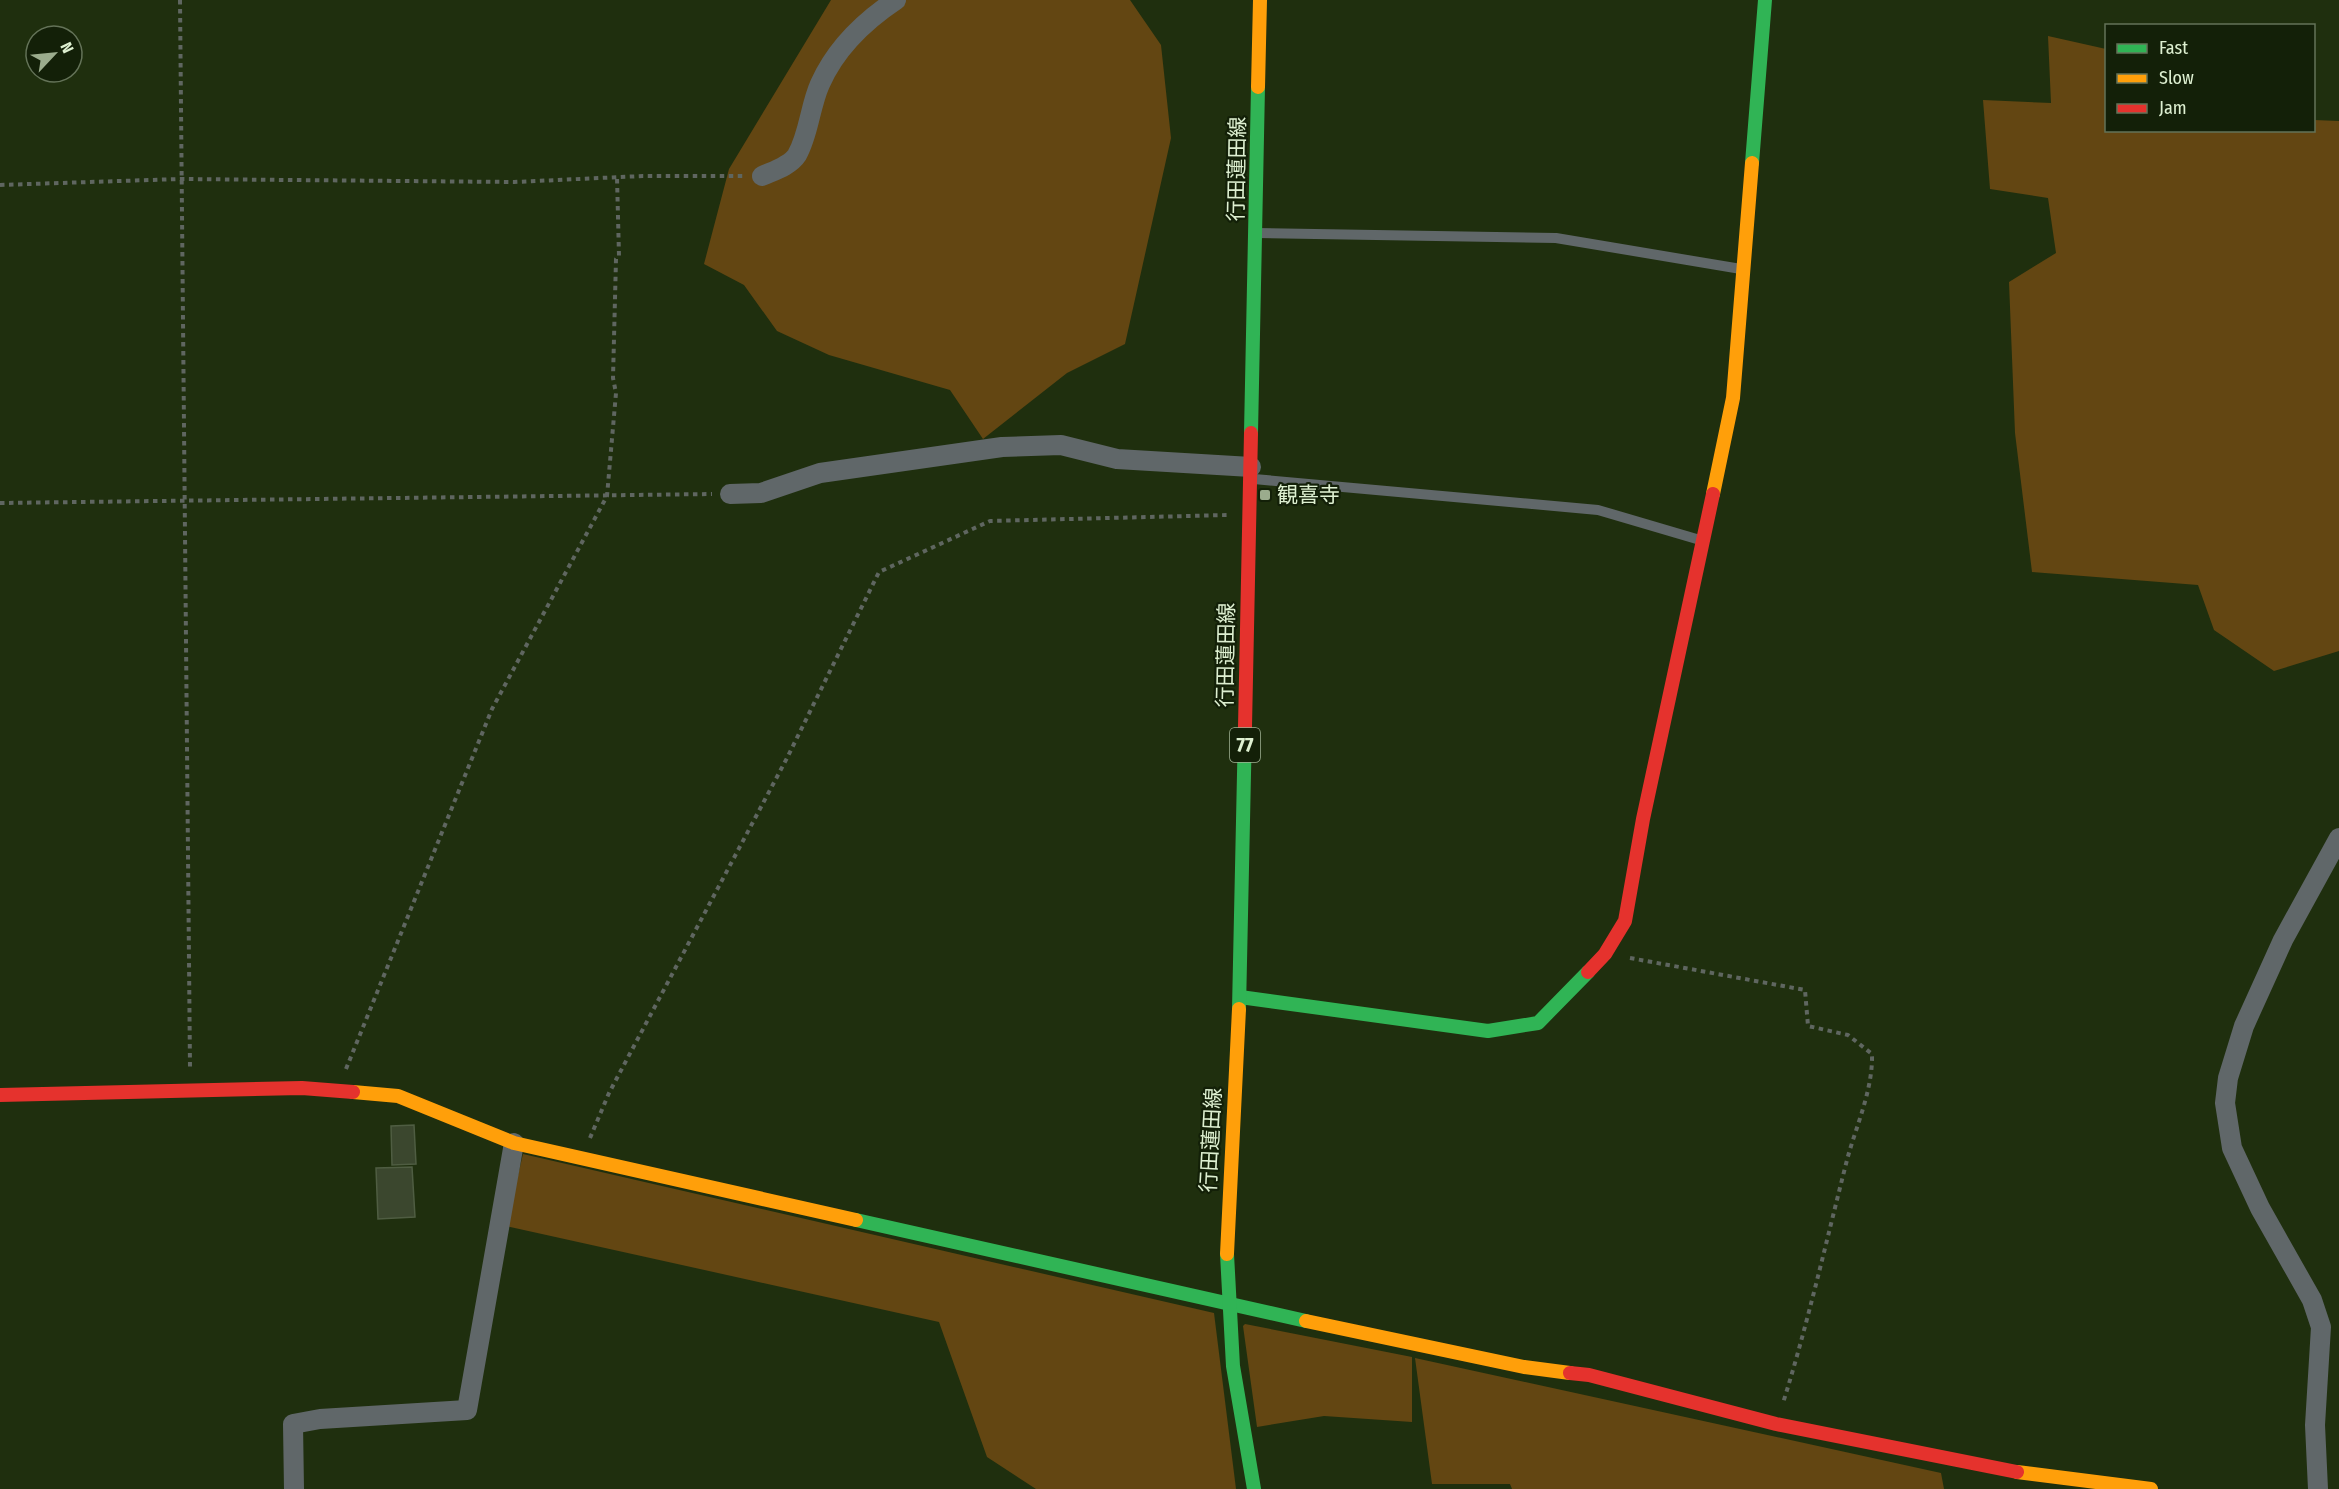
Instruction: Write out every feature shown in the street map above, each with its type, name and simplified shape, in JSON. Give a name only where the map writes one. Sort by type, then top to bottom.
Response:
[{"type":"street","points":[[762,176],[782,168],[796,156],[819,85],[840,50],[868,19],[896,0]]},
{"type":"street","name":"行田蓮田線","points":[[1254,1489],[1233,1366],[1228,1304],[1227,1240],[1240,997],[1260,0]]},
{"type":"street","points":[[1240,997],[1488,1031],[1538,1023],[1605,954],[1625,921],[1643,819],[1704,541],[1732,398],[1741,269],[1766,0]]},
{"type":"street","points":[[730,494],[761,493],[820,473],[1002,447],[1061,445],[1117,459],[1250,472]]},
{"type":"street","points":[[2318,1489],[2315,1425],[2320,1327],[2312,1300],[2260,1208],[2232,1148],[2225,1103],[2228,1078],[2244,1026],[2283,940],[2339,838]]},
{"type":"street","points":[[0,1095],[339,1089],[398,1096],[514,1143],[1228,1304],[1524,1367],[1589,1375],[1776,1424],[2030,1475],[2151,1489]]},
{"type":"street","points":[[294,1489],[293,1424],[320,1419],[467,1410],[514,1143]]},
{"type":"lane","points":[[1257,233],[1556,238],[1741,269]]},
{"type":"lane","points":[[1250,472],[1598,510],[1704,541]]},
{"type":"path","points":[[180,0],[190,1091]]},
{"type":"path","points":[[0,185],[180,179],[514,182],[762,176]]},
{"type":"path","points":[[339,1089],[492,709],[607,496],[616,393],[613,378],[616,259],[619,256],[617,178]]},
{"type":"path","points":[[0,503],[730,494]]},
{"type":"path","points":[[582,1158],[609,1093],[787,758],[879,572],[990,521],[1250,514]]},
{"type":"path","points":[[1605,954],[1805,990],[1808,1026],[1848,1035],[1872,1054],[1872,1072],[1850,1147],[1806,1329],[1776,1424]]},
{"type":"shaded area","points":[[831,0],[1130,0],[1161,45],[1171,138],[1125,344],[1067,373],[983,439],[950,390],[829,355],[777,331],[744,285],[704,264],[729,169]]},
{"type":"shaded area","points":[[2048,36],[2105,49],[2105,132],[2315,132],[2315,120],[2339,121],[2339,651],[2274,671],[2214,630],[2198,585],[2032,572],[2015,433],[2009,282],[2056,253],[2048,198],[1990,189],[1983,100],[2051,103]]},
{"type":"shaded area","points":[[523,1154],[1214,1313],[1236,1489],[1036,1489],[987,1457],[939,1322],[506,1226]]},
{"type":"shaded area","points":[[1245,1324],[1412,1357],[1412,1422],[1324,1416],[1257,1427],[1243,1326]]},
{"type":"shaded area","points":[[1415,1358],[1941,1473],[1944,1489],[1512,1489],[1510,1484],[1432,1484]]},
{"type":"building","points":[[414,1125],[416,1164],[392,1165],[391,1126]]},
{"type":"building","points":[[412,1167],[415,1217],[378,1219],[376,1168]]},
{"type":"traffic: fast","points":[[1752,163],[1765,0]]},
{"type":"traffic: fast","points":[[1251,433],[1258,87]]},
{"type":"traffic: fast","points":[[1239,1009],[1245,727]]},
{"type":"traffic: fast","points":[[1240,997],[1488,1031],[1538,1023],[1588,972]]},
{"type":"traffic: fast","points":[[856,1220],[1306,1321]]},
{"type":"traffic: fast","points":[[1227,1254],[1233,1366],[1254,1489]]},
{"type":"traffic: slow","points":[[1258,87],[1260,0]]},
{"type":"traffic: slow","points":[[1713,494],[1733,398],[1752,163]]},
{"type":"traffic: slow","points":[[1227,1254],[1239,1009]]},
{"type":"traffic: slow","points":[[353,1092],[398,1096],[514,1143],[856,1220]]},
{"type":"traffic: slow","points":[[1306,1321],[1524,1367],[1570,1373]]},
{"type":"traffic: slow","points":[[2017,1472],[2151,1489]]},
{"type":"traffic: jam","points":[[1245,727],[1251,433]]},
{"type":"traffic: jam","points":[[1588,972],[1605,954],[1625,921],[1643,819],[1713,494]]},
{"type":"traffic: jam","points":[[0,1095],[302,1088],[353,1092]]},
{"type":"traffic: jam","points":[[1570,1373],[1589,1375],[1776,1424],[2017,1472]]},
{"type":"place","name":"観喜寺","points":[[1265,495]]}]
